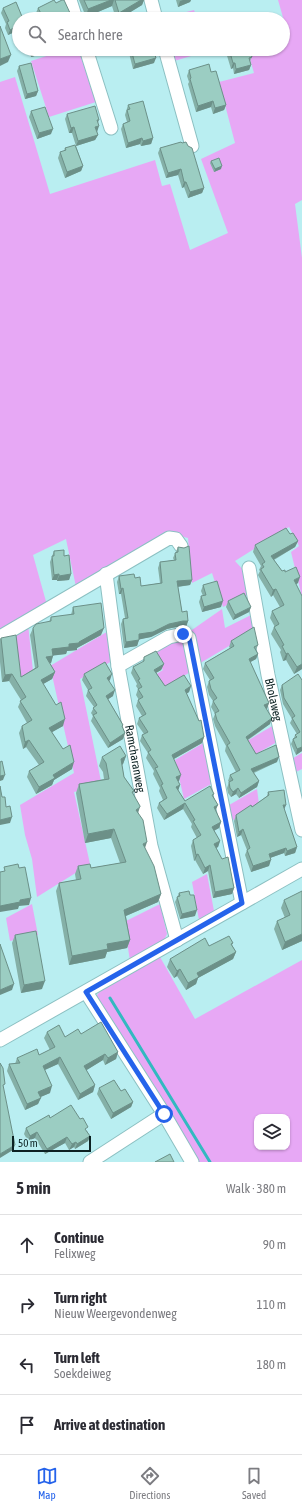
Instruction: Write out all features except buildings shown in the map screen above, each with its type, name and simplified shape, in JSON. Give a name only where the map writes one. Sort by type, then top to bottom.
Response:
[{"type":"street","points":[[70,0],[74,12]]},
{"type":"street","points":[[151,0],[154,12]]},
{"type":"street","points":[[88,56],[111,128]]},
{"type":"street","points":[[167,56],[192,146]]},
{"type":"street","points":[[0,637],[169,538],[176,539],[181,546]]},
{"type":"street","name":"Bholaweg","points":[[249,568],[268,675],[302,830]]},
{"type":"street","name":"Ramcharanweg","points":[[106,574],[118,666],[151,846],[177,940]]},
{"type":"street","points":[[118,666],[170,637],[183,634],[189,638],[242,903]]},
{"type":"street","points":[[0,1040],[302,869]]},
{"type":"street","points":[[86,992],[164,1114],[192,1162]]},
{"type":"street","points":[[90,1162],[164,1114]]},
{"type":"shaded area","points":[[278,0],[302,0],[302,200],[295,204],[302,258],[302,597],[291,552],[299,546],[289,527],[235,561],[247,574],[251,593],[223,607],[212,573],[192,583],[188,538],[171,534],[76,587],[66,539],[33,555],[47,605],[0,633],[0,82],[15,77],[50,194],[155,160],[162,186],[170,184],[190,250],[228,233],[201,159],[235,143],[219,82],[254,73],[249,56],[290,56],[290,12],[281,12]]},
{"type":"shaded area","points":[[46,56],[84,56],[99,101],[49,117],[31,61]]},
{"type":"shaded area","points":[[169,56],[191,56],[171,62]]},
{"type":"shaded area","points":[[222,609],[225,628],[253,614],[256,630],[197,665],[189,632]]},
{"type":"shaded area","points":[[28,624],[33,671],[20,679],[14,632]]},
{"type":"shaded area","points":[[110,630],[114,660],[80,679],[102,786],[74,792],[90,864],[37,897],[32,859],[25,835],[20,805],[74,773],[50,666]]},
{"type":"shaded area","points":[[184,638],[192,671],[162,689],[155,675],[163,670],[152,650]]},
{"type":"shaded area","points":[[274,725],[277,742],[251,757],[247,741]]},
{"type":"shaded area","points":[[205,742],[213,783],[184,799],[175,760]]},
{"type":"shaded area","points":[[302,753],[302,769],[290,775],[288,761]]},
{"type":"shaded area","points":[[257,789],[259,804],[227,824],[224,808]]},
{"type":"shaded area","points":[[207,874],[214,911],[199,920],[192,882]]},
{"type":"shaded area","points":[[32,904],[38,935],[10,941],[6,918]]},
{"type":"shaded area","points":[[160,904],[167,934],[164,940],[130,961],[124,922]]},
{"type":"shaded area","points":[[160,957],[195,1019],[302,960],[302,1162],[196,1162],[97,999],[97,995],[101,990]]},
{"type":"waterway","points":[[110,998],[210,1162]]},
{"type":"route","points":[[164,1114],[86,992],[242,903],[190,642],[189,638],[183,634]]}]
